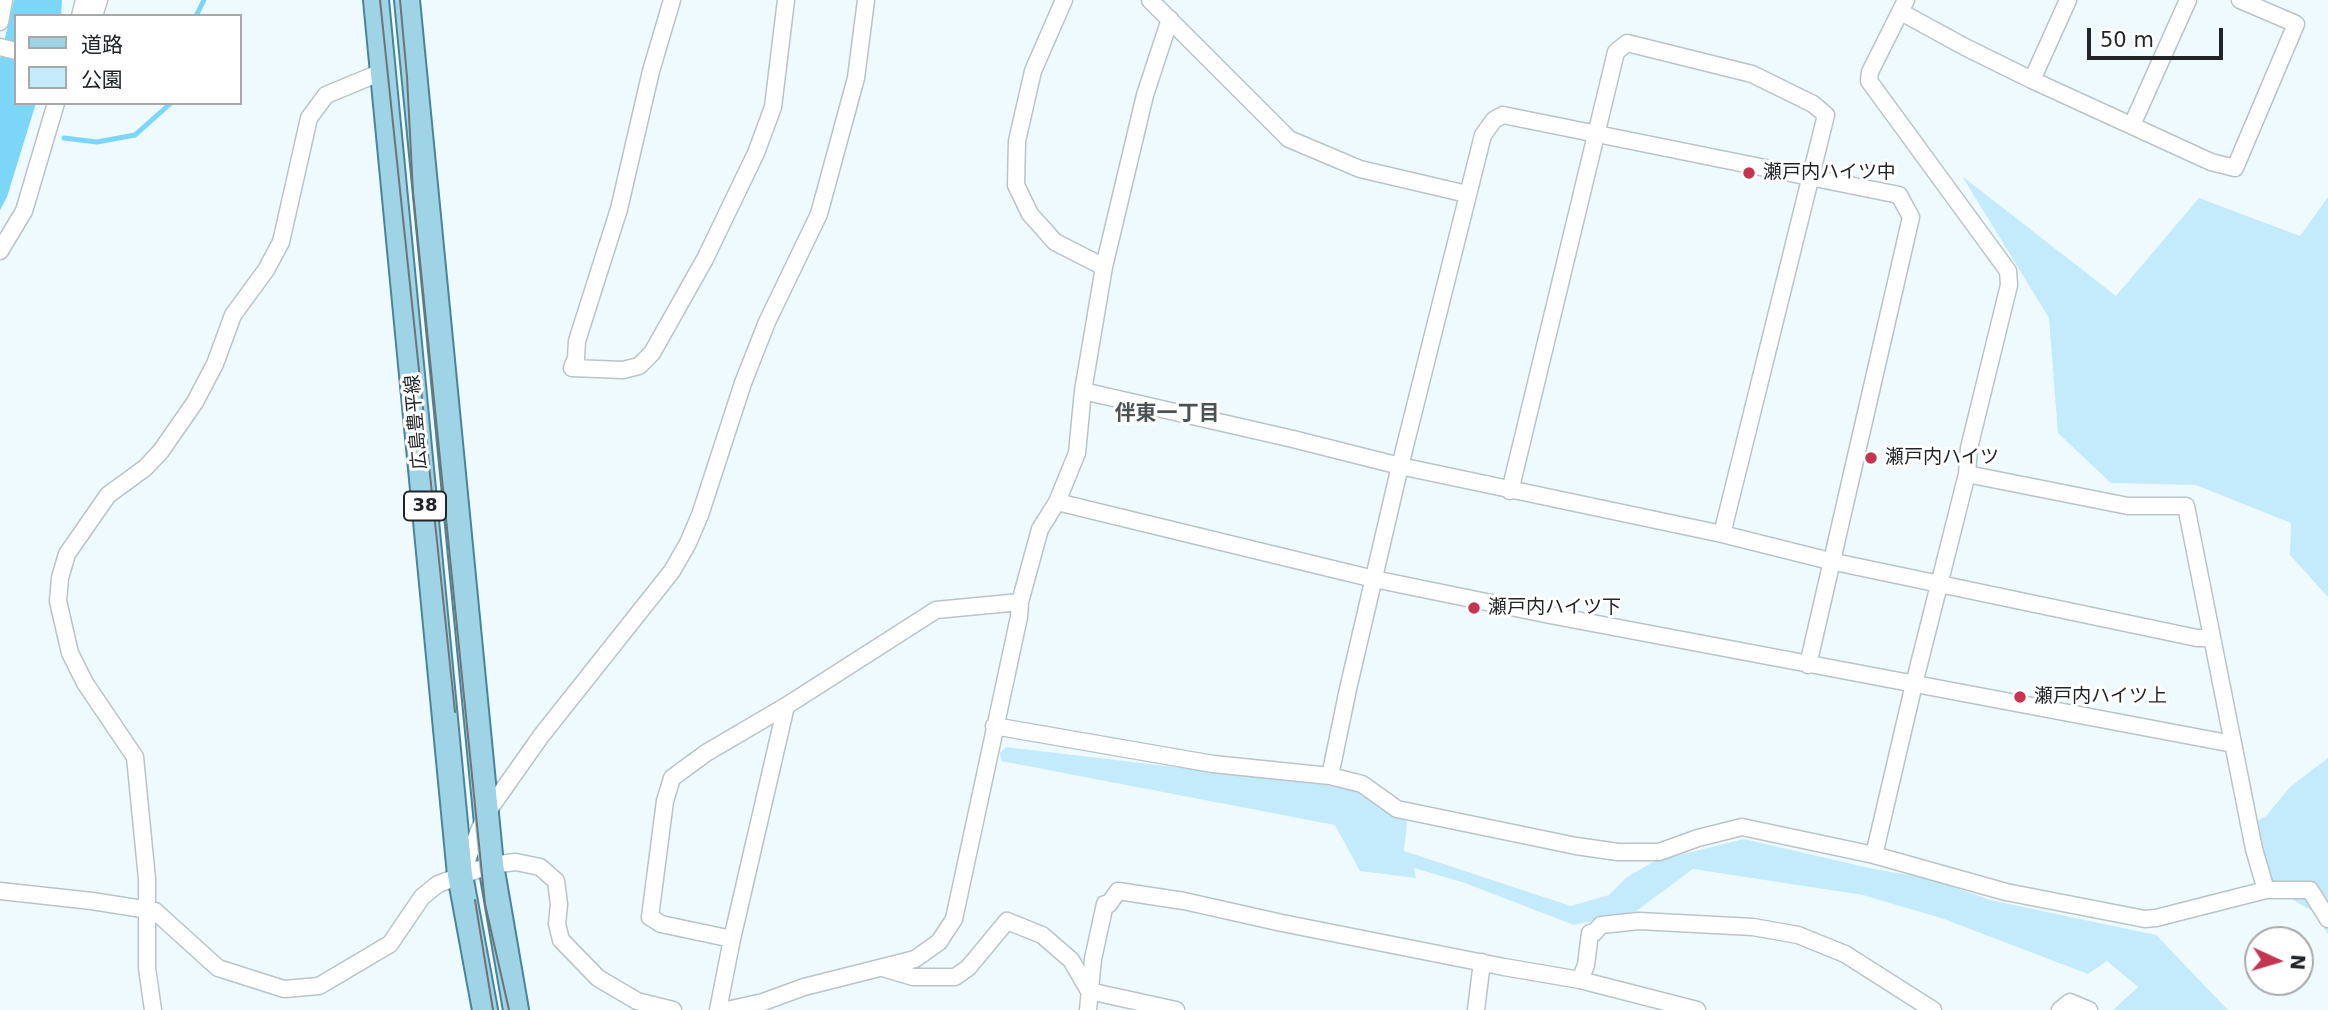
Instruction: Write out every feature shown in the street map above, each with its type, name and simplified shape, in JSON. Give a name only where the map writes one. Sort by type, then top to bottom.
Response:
[{"type":"main road","name":"広島豊平線","points":[[376,0],[460,875],[485,1010]]},
{"type":"main road","name":"広島豊平線","points":[[407,0],[491,865],[516,1010]]},
{"type":"street","points":[[0,22],[4,0]]},
{"type":"street","points":[[672,0],[651,71],[619,209],[572,368],[623,370],[639,366],[652,353],[705,259],[756,153],[773,107],[786,0]]},
{"type":"street","points":[[460,875],[486,814],[541,736],[672,571],[688,543],[766,322],[819,214],[856,78],[866,0]]},
{"type":"street","points":[[1064,0],[1032,71],[1017,141],[1016,186],[1030,214],[1055,242],[1104,267]]},
{"type":"street","points":[[1150,0],[1289,139],[1360,169],[1468,194]]},
{"type":"street","points":[[2032,80],[2068,0]]},
{"type":"street","points":[[2132,125],[2188,0]]},
{"type":"street","points":[[1874,855],[1967,474],[1969,448],[2009,285],[2008,271],[1869,81],[1870,72],[1903,6],[2032,80],[2211,162],[2235,168],[2296,24],[2240,0]]},
{"type":"street","points":[[727,1010],[915,959],[939,942],[954,919],[1020,602],[1040,529],[1057,502],[1077,453],[1083,391],[1104,267],[1145,96],[1170,19]]},
{"type":"street","points":[[1510,491],[1616,52],[1627,43],[1752,74],[1813,104],[1826,116],[1722,534]]},
{"type":"street","points":[[153,1010],[147,968],[147,879],[135,757],[85,683],[70,653],[58,601],[60,578],[67,554],[108,495],[145,468],[162,451],[195,402],[215,364],[233,315],[266,270],[281,242],[309,118],[326,95],[384,71]]},
{"type":"street","points":[[0,250],[24,211],[55,105]]},
{"type":"street","points":[[1330,776],[1400,466],[1483,135],[1494,120],[1503,114],[1899,195],[1911,217],[1808,665]]},
{"type":"street","points":[[1083,391],[1510,491],[1722,534],[1830,561],[2197,638],[2212,638]]},
{"type":"street","points":[[1967,474],[2128,506],[2186,506],[2254,849],[2266,890]]},
{"type":"street","points":[[1057,502],[1374,579],[1808,665],[2234,744]]},
{"type":"street","points":[[732,939],[661,924],[650,917],[665,801],[672,778],[706,753],[936,610],[1020,602]]},
{"type":"street","points":[[718,1010],[786,705]]},
{"type":"street","points":[[994,726],[1213,764],[1330,776],[1362,784],[1397,809],[1576,846],[1618,852],[1659,852],[1742,827],[1874,855],[2006,892],[2144,919],[2266,890],[2310,890],[2328,919]]},
{"type":"street","points":[[0,891],[155,911],[218,968],[284,989],[319,986],[390,944],[422,897],[438,884],[491,865],[516,862],[540,867],[556,881],[559,904],[557,924],[561,940],[598,978],[637,1001],[673,1010]]},
{"type":"street","points":[[1088,1010],[1093,959],[1105,904],[1109,904],[1118,891],[1184,901],[1282,923],[1580,980],[1697,1010]]},
{"type":"street","points":[[880,967],[913,977],[955,977],[968,968],[1006,921],[1042,935],[1070,960],[1089,992],[1177,1010]]},
{"type":"street","points":[[1580,980],[1587,965],[1590,933],[1594,933],[1601,925],[1639,921],[1753,927],[1798,935],[1845,954],[1933,1010]]},
{"type":"street","points":[[1476,1010],[1482,962]]},
{"type":"street","points":[[2060,1010],[2070,1002],[2090,1010]]},
{"type":"green space","points":[[1962,176],[2116,296],[2199,198],[2300,236],[2328,197],[2328,597],[2290,555],[2291,523],[2196,485],[2111,483],[2058,433],[2049,318]]},
{"type":"green space","points":[[1006,747],[1351,788],[1407,822],[1404,851],[1571,906],[1609,895],[1627,877],[1655,861],[1744,839],[1869,868],[1931,879],[1990,900],[2156,935],[2228,1010],[2113,1010],[2138,987],[2107,961],[2088,974],[1944,919],[1863,895],[1693,869],[1635,912],[1574,925],[1465,883],[1414,868],[1416,878],[1360,871],[1335,825],[1001,761],[1000,753]]},
{"type":"green space","points":[[2328,758],[2328,934],[2312,911],[2278,891],[2270,880],[2257,821],[2266,816],[2290,787]]},
{"type":"water","points":[[14,0],[62,0],[61,14],[14,14],[14,105],[35,105],[7,197],[0,210],[0,59]]},
{"type":"waterway","points":[[197,14],[204,0]]},
{"type":"waterway","points":[[64,138],[97,142],[135,135],[169,105]]},
{"type":"tram line","points":[[380,0],[455,712]]},
{"type":"tram line","points":[[400,0],[413,192],[485,904],[509,1010]]},
{"type":"tram line","points":[[475,900],[493,1010]]},
{"type":"place","name":"瀬戸内ハイツ中","points":[[1749,173]]},
{"type":"place","name":"瀬戸内ハイツ","points":[[1871,458]]},
{"type":"place","name":"瀬戸内ハイツ下","points":[[1474,608]]},
{"type":"place","name":"瀬戸内ハイツ上","points":[[2020,697]]},
{"type":"district","name":"伴東一丁目","points":[[1167,415]]}]
